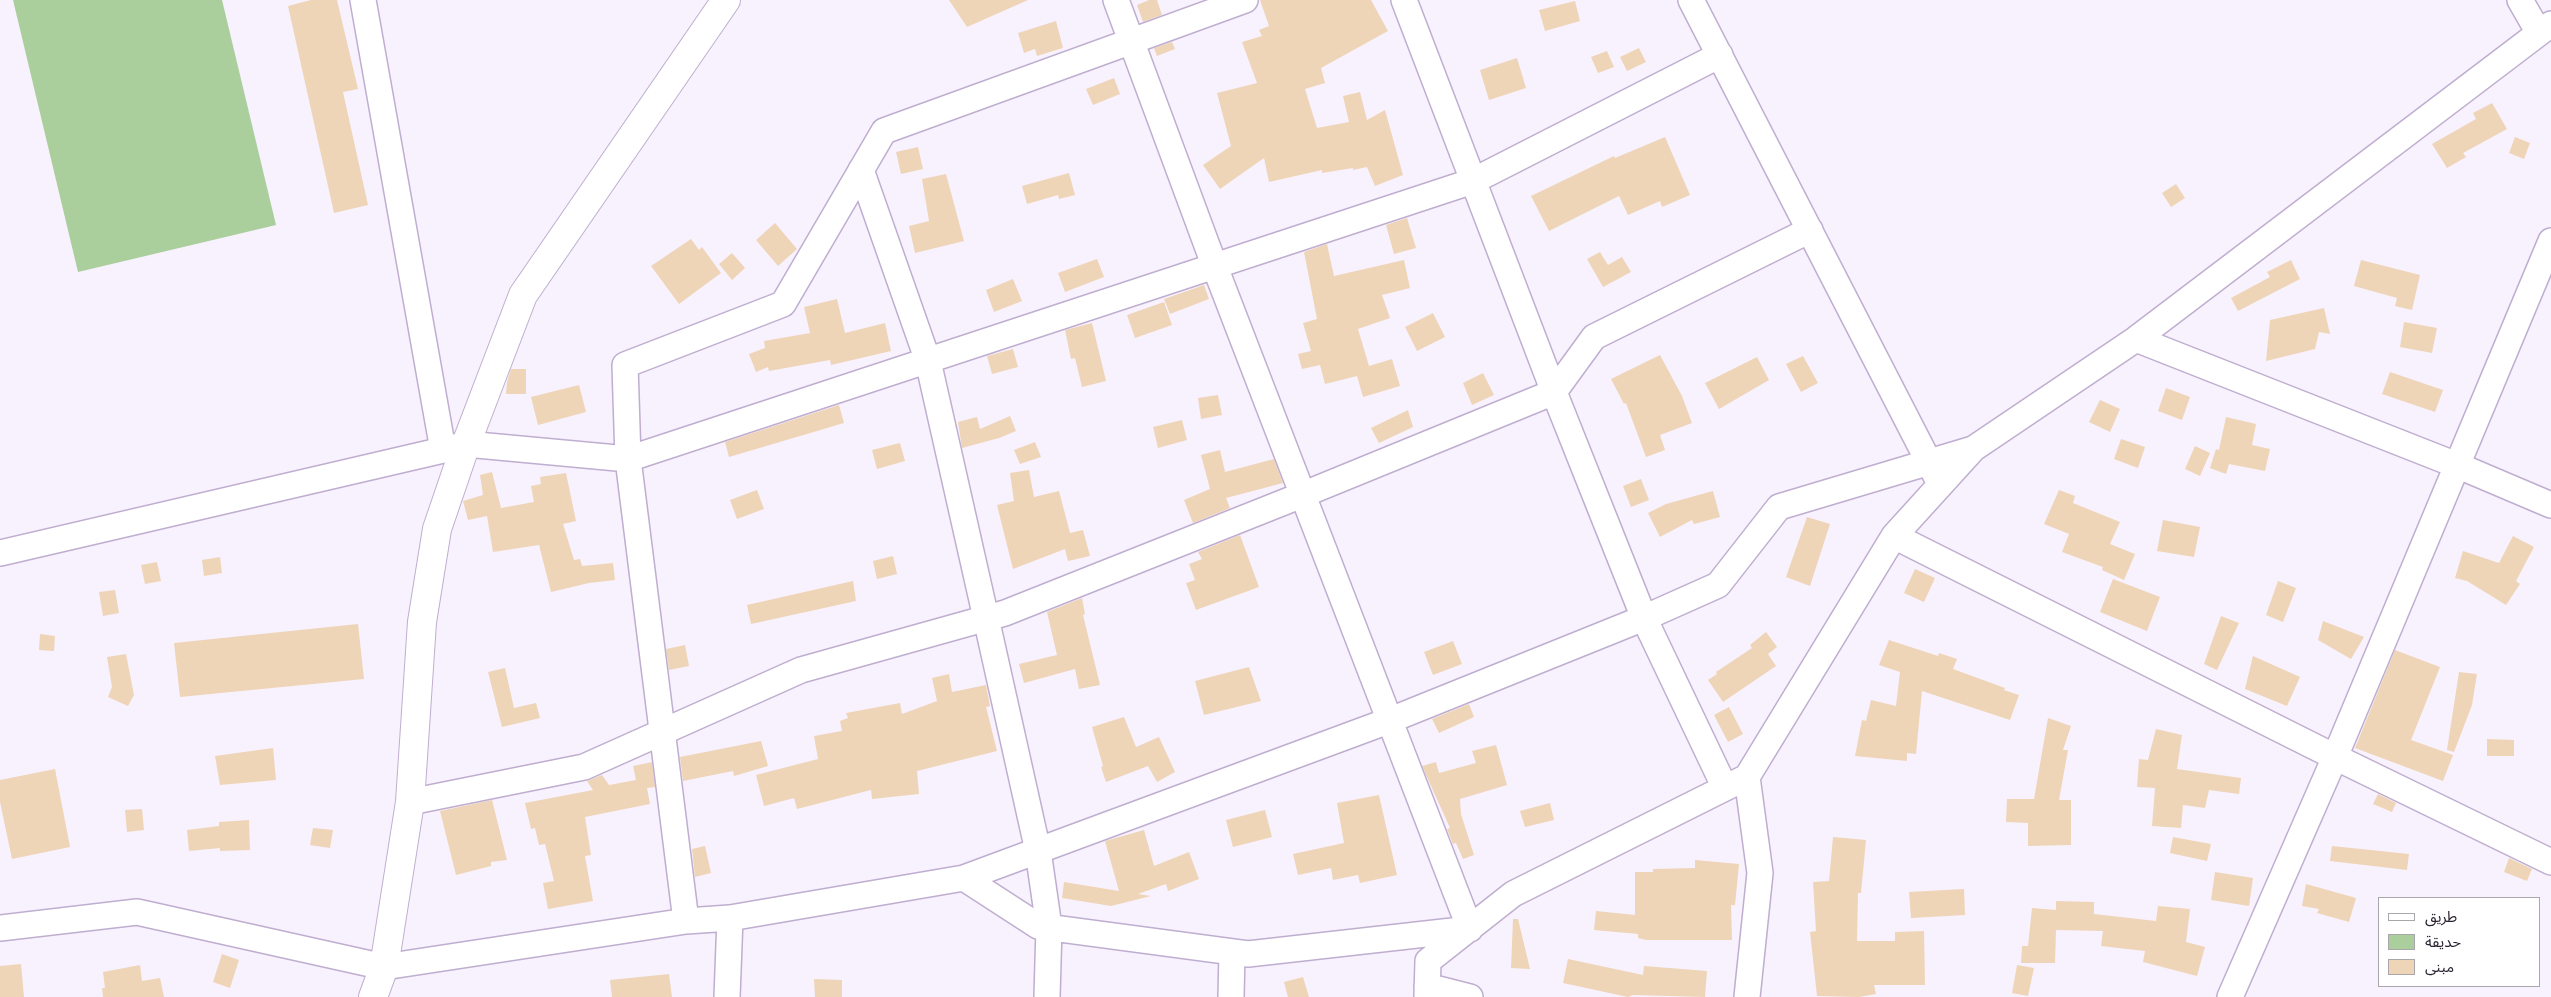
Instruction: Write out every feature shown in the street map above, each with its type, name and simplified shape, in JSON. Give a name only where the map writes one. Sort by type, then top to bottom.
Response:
[{"type":"highway","points":[[373,997],[384,967],[410,802],[422,622],[437,529],[454,447],[523,295],[726,0]]},
{"type":"street","points":[[363,0],[454,447]]},
{"type":"street","points":[[1116,0],[1302,496],[1470,929]]},
{"type":"street","points":[[686,921],[628,459],[625,365],[783,304],[884,131],[1245,0]]},
{"type":"street","points":[[1404,0],[1472,181],[1644,618],[1724,788]]},
{"type":"street","points":[[1691,0],[1941,484]]},
{"type":"street","points":[[1470,997],[1427,992],[1428,962],[1513,894],[1747,777],[1894,536],[1973,449],[2136,338],[2545,29],[2520,0]]},
{"type":"street","points":[[0,553],[454,447],[628,459],[1472,181],[1720,55]]},
{"type":"street","points":[[861,170],[928,361],[986,618],[1038,850],[1049,927],[1047,997]]},
{"type":"street","points":[[410,802],[584,767],[801,670],[986,618],[1302,496],[1554,392],[1594,337],[1810,230]]},
{"type":"street","points":[[2230,997],[2459,466],[2551,241]]},
{"type":"street","points":[[2136,338],[2459,466],[2551,505]]},
{"type":"street","points":[[0,928],[138,912],[384,967],[686,921],[730,918],[964,878],[1388,721],[1644,618],[1718,585],[1779,507],[1973,449]]},
{"type":"street","points":[[1894,536],[2335,757],[2551,862]]},
{"type":"street","points":[[1746,997],[1760,874],[1747,777]]},
{"type":"street","points":[[964,878],[1038,926],[1248,954],[1470,929]]},
{"type":"street","points":[[727,997],[730,918]]},
{"type":"street","points":[[1231,997],[1232,952]]},
{"type":"green space","points":[[13,0],[222,0],[276,225],[78,272]]},
{"type":"building","points":[[311,0],[337,0],[358,89],[343,92],[368,205],[334,213],[288,6]]},
{"type":"building","points":[[949,0],[1028,0],[967,27]]},
{"type":"building","points":[[1149,0],[1157,0],[1162,15],[1143,22],[1137,5]]},
{"type":"building","points":[[1260,0],[1371,0],[1388,31],[1321,68],[1325,83],[1305,89],[1317,128],[1349,122],[1343,96],[1360,92],[1367,120],[1385,110],[1403,175],[1375,186],[1367,167],[1322,173],[1322,170],[1269,182],[1264,158],[1220,189],[1203,165],[1231,146],[1217,93],[1257,83],[1242,42],[1262,36],[1259,30],[1269,26]]},
{"type":"building","points":[[1575,1],[1580,21],[1545,31],[1539,10]]},
{"type":"building","points":[[1056,21],[1063,48],[1037,56],[1035,49],[1024,53],[1018,33]]},
{"type":"building","points":[[1172,42],[1175,49],[1157,56],[1154,48]]},
{"type":"building","points":[[1639,48],[1646,62],[1627,71],[1620,57]]},
{"type":"building","points":[[1607,51],[1614,67],[1598,73],[1591,57]]},
{"type":"building","points":[[1517,58],[1526,88],[1489,100],[1480,70]]},
{"type":"building","points":[[1114,78],[1120,94],[1093,105],[1086,89]]},
{"type":"building","points":[[2492,103],[2507,129],[2463,153],[2466,157],[2447,168],[2432,144],[2476,119],[2473,113]]},
{"type":"building","points":[[1665,137],[1690,195],[1662,207],[1660,201],[1628,215],[1619,196],[1549,231],[1531,196],[1614,156],[1615,158]]},
{"type":"building","points":[[2515,137],[2530,143],[2524,159],[2509,153]]},
{"type":"building","points":[[918,147],[923,169],[901,174],[896,152]]},
{"type":"building","points":[[1069,173],[1075,195],[1059,199],[1058,195],[1027,204],[1022,186]]},
{"type":"building","points":[[946,174],[964,241],[915,253],[909,226],[929,221],[922,179]]},
{"type":"building","points":[[2176,184],[2185,198],[2171,207],[2162,193]]},
{"type":"building","points":[[1407,218],[1416,248],[1394,254],[1386,225]]},
{"type":"building","points":[[775,223],[797,249],[778,266],[756,240]]},
{"type":"building","points":[[691,239],[699,250],[702,247],[721,273],[679,304],[651,266]]},
{"type":"building","points":[[1327,244],[1334,276],[1404,260],[1410,288],[1382,295],[1390,318],[1358,329],[1369,366],[1392,359],[1400,386],[1363,397],[1357,376],[1325,384],[1320,365],[1302,369],[1298,354],[1311,351],[1303,323],[1317,319],[1304,252]]},
{"type":"building","points":[[1600,252],[1608,265],[1622,257],[1631,272],[1603,287],[1587,259]]},
{"type":"building","points":[[732,253],[745,268],[732,280],[719,264]]},
{"type":"building","points":[[1097,259],[1104,277],[1065,292],[1058,273]]},
{"type":"building","points":[[2291,260],[2300,279],[2238,311],[2231,298],[2270,277],[2267,272]]},
{"type":"building","points":[[2361,260],[2420,275],[2412,310],[2395,306],[2397,298],[2354,286]]},
{"type":"building","points":[[1013,279],[1022,301],[994,312],[986,290]]},
{"type":"building","points":[[1204,285],[1209,299],[1170,314],[1164,299]]},
{"type":"building","points":[[837,299],[845,333],[885,323],[891,351],[831,365],[830,360],[769,371],[768,367],[756,372],[749,354],[765,348],[764,341],[810,333],[804,307]]},
{"type":"building","points":[[1164,302],[1172,325],[1135,338],[1127,315]]},
{"type":"building","points":[[2324,308],[2330,334],[2319,332],[2315,349],[2266,361],[2270,320]]},
{"type":"building","points":[[1433,313],[1445,337],[1417,351],[1405,327]]},
{"type":"building","points":[[2404,322],[2437,328],[2432,353],[2400,347]]},
{"type":"building","points":[[1092,323],[1106,381],[1082,387],[1075,358],[1071,359],[1065,330]]},
{"type":"building","points":[[1013,349],[1018,367],[992,374],[987,356]]},
{"type":"building","points":[[1660,355],[1682,396],[1692,423],[1660,435],[1665,450],[1646,457],[1626,403],[1624,404],[1611,379]]},
{"type":"building","points":[[1803,356],[1818,383],[1801,392],[1786,364]]},
{"type":"building","points":[[1757,357],[1769,380],[1719,409],[1705,383]]},
{"type":"building","points":[[511,369],[526,369],[526,394],[506,394]]},
{"type":"building","points":[[2390,372],[2443,390],[2435,412],[2382,394]]},
{"type":"building","points":[[1483,373],[1494,395],[1472,405],[1463,383]]},
{"type":"building","points":[[579,385],[586,412],[538,425],[531,397]]},
{"type":"building","points":[[2166,388],[2190,397],[2182,420],[2158,411]]},
{"type":"building","points":[[1218,395],[1222,415],[1201,419],[1198,398]]},
{"type":"building","points":[[2100,400],[2120,409],[2110,432],[2089,422]]},
{"type":"building","points":[[839,405],[844,423],[729,457],[725,442]]},
{"type":"building","points":[[1408,410],[1413,427],[1379,443],[1371,428]]},
{"type":"building","points":[[1010,416],[1016,431],[999,438],[962,448],[958,422],[977,417],[980,429]]},
{"type":"building","points":[[2226,417],[2256,424],[2252,445],[2270,449],[2265,471],[2229,464],[2226,474],[2210,468],[2216,449],[2219,450]]},
{"type":"building","points":[[1182,420],[1187,440],[1158,448],[1153,427]]},
{"type":"building","points":[[2121,439],[2145,447],[2138,468],[2114,459]]},
{"type":"building","points":[[1035,442],[1041,457],[1020,464],[1014,450]]},
{"type":"building","points":[[900,443],[905,461],[877,469],[872,450]]},
{"type":"building","points":[[2195,446],[2210,453],[2200,476],[2185,469]]},
{"type":"building","points":[[1220,450],[1225,472],[1274,459],[1283,483],[1226,498],[1230,508],[1193,523],[1184,500],[1210,489],[1201,455]]},
{"type":"building","points":[[1029,470],[1034,497],[1059,491],[1070,533],[1083,530],[1090,556],[1068,561],[1065,549],[1013,569],[997,505],[1014,501],[1010,473]]},
{"type":"building","points":[[492,472],[501,508],[534,502],[531,486],[541,484],[540,477],[566,473],[576,521],[563,524],[574,560],[580,559],[582,566],[613,563],[615,580],[589,583],[551,592],[539,545],[493,552],[487,516],[468,520],[463,501],[483,495],[480,475]]},
{"type":"building","points":[[1641,479],[1649,500],[1631,507],[1623,486]]},
{"type":"building","points":[[757,490],[764,509],[737,519],[730,500]]},
{"type":"building","points":[[2059,490],[2075,496],[2073,503],[2120,522],[2110,544],[2135,554],[2124,580],[2102,570],[2103,567],[2062,552],[2069,534],[2044,524]]},
{"type":"building","points":[[1713,491],[1720,517],[1694,524],[1692,520],[1660,537],[1648,513],[1666,504]]},
{"type":"building","points":[[1807,517],[1830,524],[1810,586],[1786,577]]},
{"type":"building","points":[[2163,520],[2200,527],[2194,557],[2157,551]]},
{"type":"building","points":[[1240,535],[1259,587],[1196,610],[1186,583],[1195,580],[1189,564],[1202,559],[1198,552]]},
{"type":"building","points":[[2513,536],[2534,547],[2516,581],[2520,584],[2506,605],[2467,581],[2455,578],[2463,551],[2499,563]]},
{"type":"building","points":[[893,556],[897,574],[877,579],[873,561]]},
{"type":"building","points":[[220,557],[222,573],[204,576],[202,560]]},
{"type":"building","points":[[157,562],[161,581],[145,584],[141,565]]},
{"type":"building","points":[[1915,569],[1935,578],[1924,602],[1904,593]]},
{"type":"building","points":[[2113,579],[2160,597],[2147,631],[2100,612]]},
{"type":"building","points":[[853,581],[856,601],[751,624],[747,605]]},
{"type":"building","points":[[2278,581],[2296,588],[2283,622],[2266,615]]},
{"type":"building","points":[[115,590],[119,613],[103,616],[99,592]]},
{"type":"building","points":[[1082,598],[1085,614],[1083,615],[1100,685],[1079,689],[1075,669],[1024,683],[1019,664],[1057,655],[1047,612]]},
{"type":"building","points":[[2221,616],[2239,623],[2217,670],[2204,664]]},
{"type":"building","points":[[2323,621],[2364,637],[2351,659],[2318,640]]},
{"type":"building","points":[[358,624],[364,679],[180,697],[174,643]]},
{"type":"building","points":[[1766,632],[1777,647],[1768,654],[1776,666],[1723,702],[1708,680],[1717,674],[1716,672],[1752,648],[1750,645]]},
{"type":"building","points":[[40,634],[55,636],[54,651],[39,650]]},
{"type":"building","points":[[1889,640],[1938,656],[1939,653],[1957,659],[1953,669],[2019,695],[2010,720],[1922,691],[1916,754],[1907,753],[1907,761],[1855,756],[1862,720],[1866,721],[1871,700],[1896,706],[1900,672],[1879,665]]},
{"type":"building","points":[[1453,641],[1462,664],[1433,675],[1424,652]]},
{"type":"building","points":[[685,645],[689,666],[669,670],[666,649]]},
{"type":"building","points":[[2395,650],[2440,667],[2411,740],[2453,755],[2443,781],[2355,748]]},
{"type":"building","points":[[126,654],[134,695],[128,706],[108,697],[112,687],[107,657]]},
{"type":"building","points":[[2253,656],[2300,677],[2287,706],[2245,689]]},
{"type":"building","points":[[1249,667],[1261,701],[1204,715],[1195,681]]},
{"type":"building","points":[[505,668],[514,708],[536,703],[540,718],[502,727],[488,672]]},
{"type":"building","points":[[2459,672],[2477,674],[2472,705],[2454,752],[2447,750]]},
{"type":"building","points":[[949,674],[952,692],[986,685],[990,706],[986,707],[997,751],[917,771],[919,794],[872,799],[871,790],[797,809],[794,798],[764,806],[756,775],[818,759],[814,736],[842,731],[840,721],[848,718],[846,713],[900,703],[902,714],[937,701],[932,678]]},
{"type":"building","points":[[1469,704],[1474,717],[1439,733],[1432,719]]},
{"type":"building","points":[[1729,707],[1743,734],[1728,742],[1714,715]]},
{"type":"building","points":[[1124,717],[1136,747],[1159,737],[1175,772],[1157,782],[1148,766],[1106,782],[1092,727]]},
{"type":"building","points":[[2048,718],[2071,726],[2063,750],[2068,750],[2059,800],[2071,800],[2071,845],[2028,846],[2028,823],[2006,822],[2007,799],[2034,799]]},
{"type":"building","points":[[2156,729],[2182,735],[2177,769],[2241,778],[2239,794],[2209,790],[2205,808],[2183,805],[2181,828],[2152,826],[2155,788],[2137,787],[2139,759],[2148,760]]},
{"type":"building","points":[[2487,739],[2514,740],[2514,756],[2487,756]]},
{"type":"building","points":[[761,741],[768,766],[734,776],[733,771],[683,781],[680,757]]},
{"type":"building","points":[[1496,745],[1507,785],[1460,799],[1461,814],[1474,855],[1463,859],[1456,843],[1453,844],[1447,829],[1450,828],[1422,766],[1436,762],[1439,773],[1476,763],[1472,751]]},
{"type":"building","points":[[273,748],[276,780],[220,785],[215,756]]},
{"type":"building","points":[[652,762],[655,787],[647,788],[650,804],[585,817],[591,855],[585,856],[593,901],[548,909],[543,883],[554,881],[545,844],[539,845],[535,828],[531,829],[525,803],[593,790],[587,781],[602,775],[609,785],[636,780],[633,766]]},
{"type":"building","points":[[55,769],[70,847],[12,859],[0,802],[0,780]]},
{"type":"building","points":[[2378,794],[2396,803],[2392,812],[2373,804]]},
{"type":"building","points":[[1379,795],[1397,875],[1360,883],[1358,875],[1333,880],[1331,868],[1298,875],[1293,854],[1344,843],[1337,803]]},
{"type":"building","points":[[492,800],[507,860],[491,862],[491,866],[456,875],[440,811]]},
{"type":"building","points":[[1550,803],[1554,820],[1525,827],[1520,811]]},
{"type":"building","points":[[142,809],[144,830],[127,832],[125,810]]},
{"type":"building","points":[[1265,810],[1272,837],[1233,847],[1226,820]]},
{"type":"building","points":[[249,820],[250,850],[220,851],[220,848],[189,851],[187,830],[219,826],[219,822]]},
{"type":"building","points":[[313,828],[333,830],[330,848],[310,845]]},
{"type":"building","points":[[1144,830],[1154,866],[1189,852],[1199,879],[1168,891],[1166,884],[1138,894],[1151,896],[1111,906],[1062,898],[1064,882],[1119,891],[1105,841]]},
{"type":"building","points":[[1833,837],[1866,840],[1861,893],[1858,893],[1857,941],[1895,941],[1895,932],[1924,931],[1925,985],[1874,985],[1876,994],[1859,997],[1817,996],[1810,932],[1816,931],[1813,882],[1829,881]]},
{"type":"building","points":[[2173,837],[2211,844],[2207,861],[2170,853]]},
{"type":"building","points":[[705,846],[711,873],[695,877],[692,849]]},
{"type":"building","points":[[2332,846],[2409,854],[2407,870],[2330,861]]},
{"type":"building","points":[[2509,858],[2532,869],[2527,881],[2504,872]]},
{"type":"building","points":[[1695,860],[1739,864],[1735,905],[1731,905],[1732,940],[1646,940],[1638,938],[1638,934],[1594,930],[1596,911],[1635,915],[1635,872],[1653,872],[1653,869],[1695,868]]},
{"type":"building","points":[[2215,872],[2253,878],[2249,906],[2211,900]]},
{"type":"building","points":[[2306,884],[2356,898],[2349,922],[2317,913],[2319,909],[2302,906]]},
{"type":"building","points":[[1964,889],[1965,915],[1911,918],[1909,892]]},
{"type":"building","points":[[2056,901],[2094,902],[2094,914],[2156,921],[2158,906],[2190,909],[2186,942],[2205,947],[2197,976],[2143,962],[2145,951],[2101,946],[2103,931],[2056,930],[2055,963],[2021,963],[2022,946],[2028,946],[2032,908],[2056,910]]},
{"type":"building","points":[[1513,919],[1518,919],[1530,969],[1511,968]]},
{"type":"building","points":[[222,954],[239,960],[230,988],[213,982]]},
{"type":"building","points":[[1568,959],[1643,975],[1644,966],[1707,971],[1705,997],[1633,995],[1628,997],[1563,983]]},
{"type":"building","points":[[21,964],[24,997],[0,997],[0,966]]},
{"type":"building","points":[[140,965],[142,981],[160,978],[164,997],[103,997],[102,988],[105,988],[103,972]]},
{"type":"building","points":[[2017,965],[2034,968],[2028,996],[2012,993]]},
{"type":"building","points":[[669,974],[672,997],[612,997],[610,980]]},
{"type":"building","points":[[1303,977],[1309,997],[1288,997],[1284,982]]},
{"type":"building","points":[[814,979],[842,980],[842,997],[815,997]]}]
